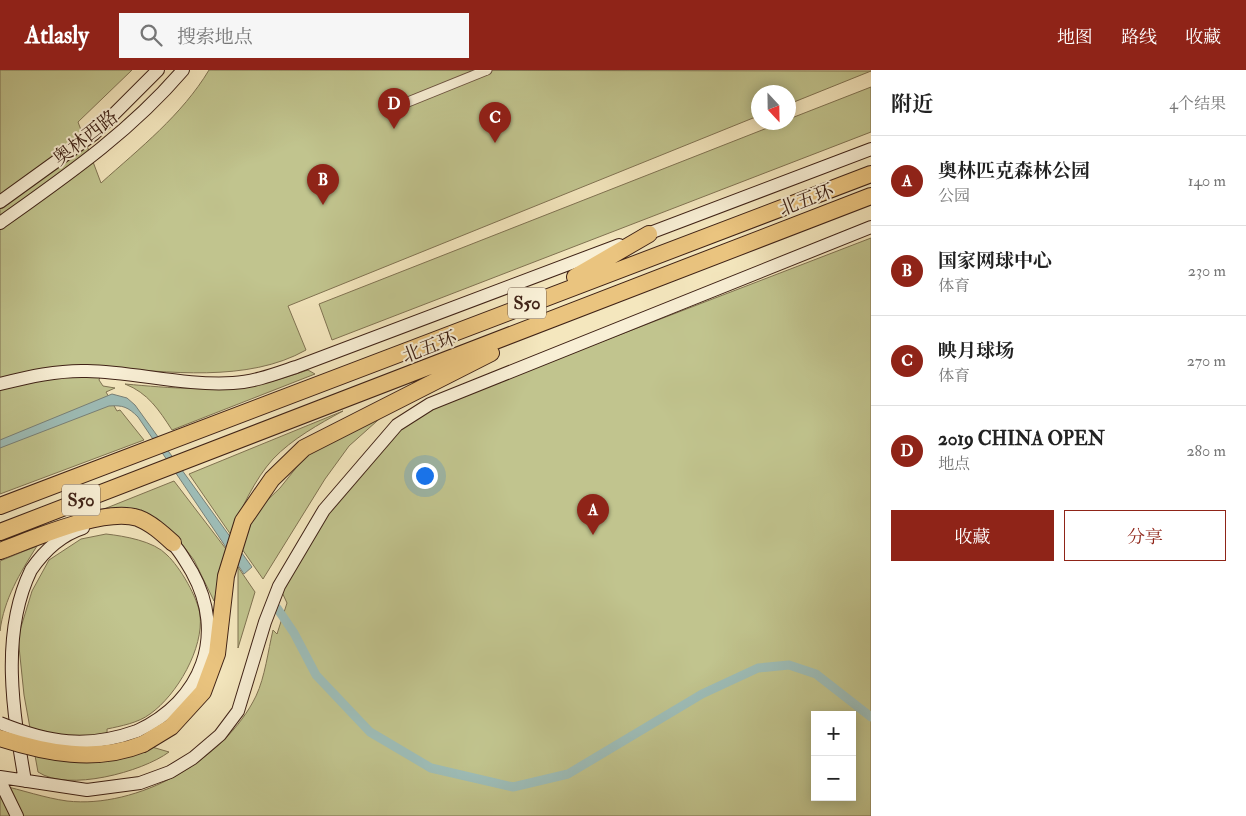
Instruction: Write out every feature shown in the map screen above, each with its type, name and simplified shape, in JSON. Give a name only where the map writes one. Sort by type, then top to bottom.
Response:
[{"type":"highway","name":"北五环","points":[[0,506],[534,300],[871,174]]},
{"type":"highway","name":"北五环","points":[[0,532],[871,196]]},
{"type":"highway","points":[[534,300],[649,234]]},
{"type":"highway","points":[[0,738],[46,751],[83,754],[108,753],[140,737],[172,727],[203,692],[217,654],[226,576],[232,557],[242,527],[251,508],[272,479],[304,448],[579,310]]},
{"type":"highway","points":[[0,498],[62,482]]},
{"type":"highway","points":[[0,551],[85,520],[127,516],[144,521],[172,542]]},
{"type":"street","name":"奥林西路","points":[[0,202],[94,134],[158,70]]},
{"type":"street","name":"奥林西路","points":[[0,222],[113,140],[148,109],[183,70]]},
{"type":"street","points":[[393,108],[487,70]]},
{"type":"street","points":[[0,384],[35,376],[86,371],[232,383],[266,377],[871,149]]},
{"type":"street","points":[[0,779],[87,790],[140,783],[170,772],[193,758],[220,735],[238,711],[265,622],[279,586],[324,510],[397,425],[430,404],[871,227]]},
{"type":"street","points":[[0,723],[30,735],[82,743],[140,737],[178,701],[203,665],[209,638],[209,618],[204,597],[186,562],[172,542],[142,526],[114,523],[91,526],[60,540],[41,556],[28,575],[21,588],[11,619],[8,648],[13,709],[26,781]]},
{"type":"street","points":[[0,779],[18,816]]},
{"type":"green space","points":[[0,70],[132,70],[78,122],[101,183],[173,116],[186,102],[209,70],[871,71],[796,101],[796,85],[751,85],[751,119],[288,306],[306,350],[283,360],[259,367],[207,373],[180,373],[103,367],[99,380],[103,386],[115,388],[106,392],[117,411],[120,410],[144,440],[0,494]]},
{"type":"green space","points":[[871,87],[871,132],[332,340],[319,304],[762,130],[796,130],[796,116]]},
{"type":"green space","points":[[871,238],[871,816],[0,816],[0,785],[67,801],[94,801],[122,797],[176,776],[223,741],[242,719],[259,689],[273,630],[277,634],[287,603],[281,590],[327,512],[400,425],[432,407]]},
{"type":"green space","points":[[308,370],[315,374],[172,430],[147,397],[125,384],[176,388],[226,388],[266,383]]},
{"type":"green space","points":[[343,411],[297,438],[273,459],[249,495],[231,535],[189,474]]},
{"type":"green space","points":[[386,413],[349,446],[325,479],[263,579],[242,549],[255,512],[280,488],[308,453]]},
{"type":"green space","points":[[174,481],[226,549],[214,601],[194,560],[174,534],[143,513],[127,508],[99,511]]},
{"type":"green space","points":[[106,534],[130,538],[155,546],[172,560],[188,583],[199,608],[200,628],[198,642],[187,670],[160,706],[140,720],[107,729],[108,760],[152,747],[169,752],[141,766],[105,777],[86,780],[51,778],[38,772],[24,695],[18,637],[32,591],[49,560],[81,539]]},
{"type":"green space","points":[[37,546],[9,597],[0,631],[0,561]]},
{"type":"green space","points":[[238,567],[255,592],[238,648]]},
{"type":"water","points":[[112,394],[127,398],[135,405],[252,567],[244,574],[138,417],[128,409],[122,406],[109,406],[0,448],[0,440]]},
{"type":"waterway","points":[[277,608],[294,633],[316,675],[370,732],[431,768],[513,787],[568,774],[702,694],[758,668],[789,665],[816,674],[871,717]]},
{"type":"place","name":"2019 CHINA OPEN","points":[[394,129]]},
{"type":"place","name":"映月球场","points":[[495,143]]},
{"type":"place","name":"国家网球中心","points":[[323,205]]},
{"type":"place","name":"奥林匹克森林公园","points":[[593,535]]}]
